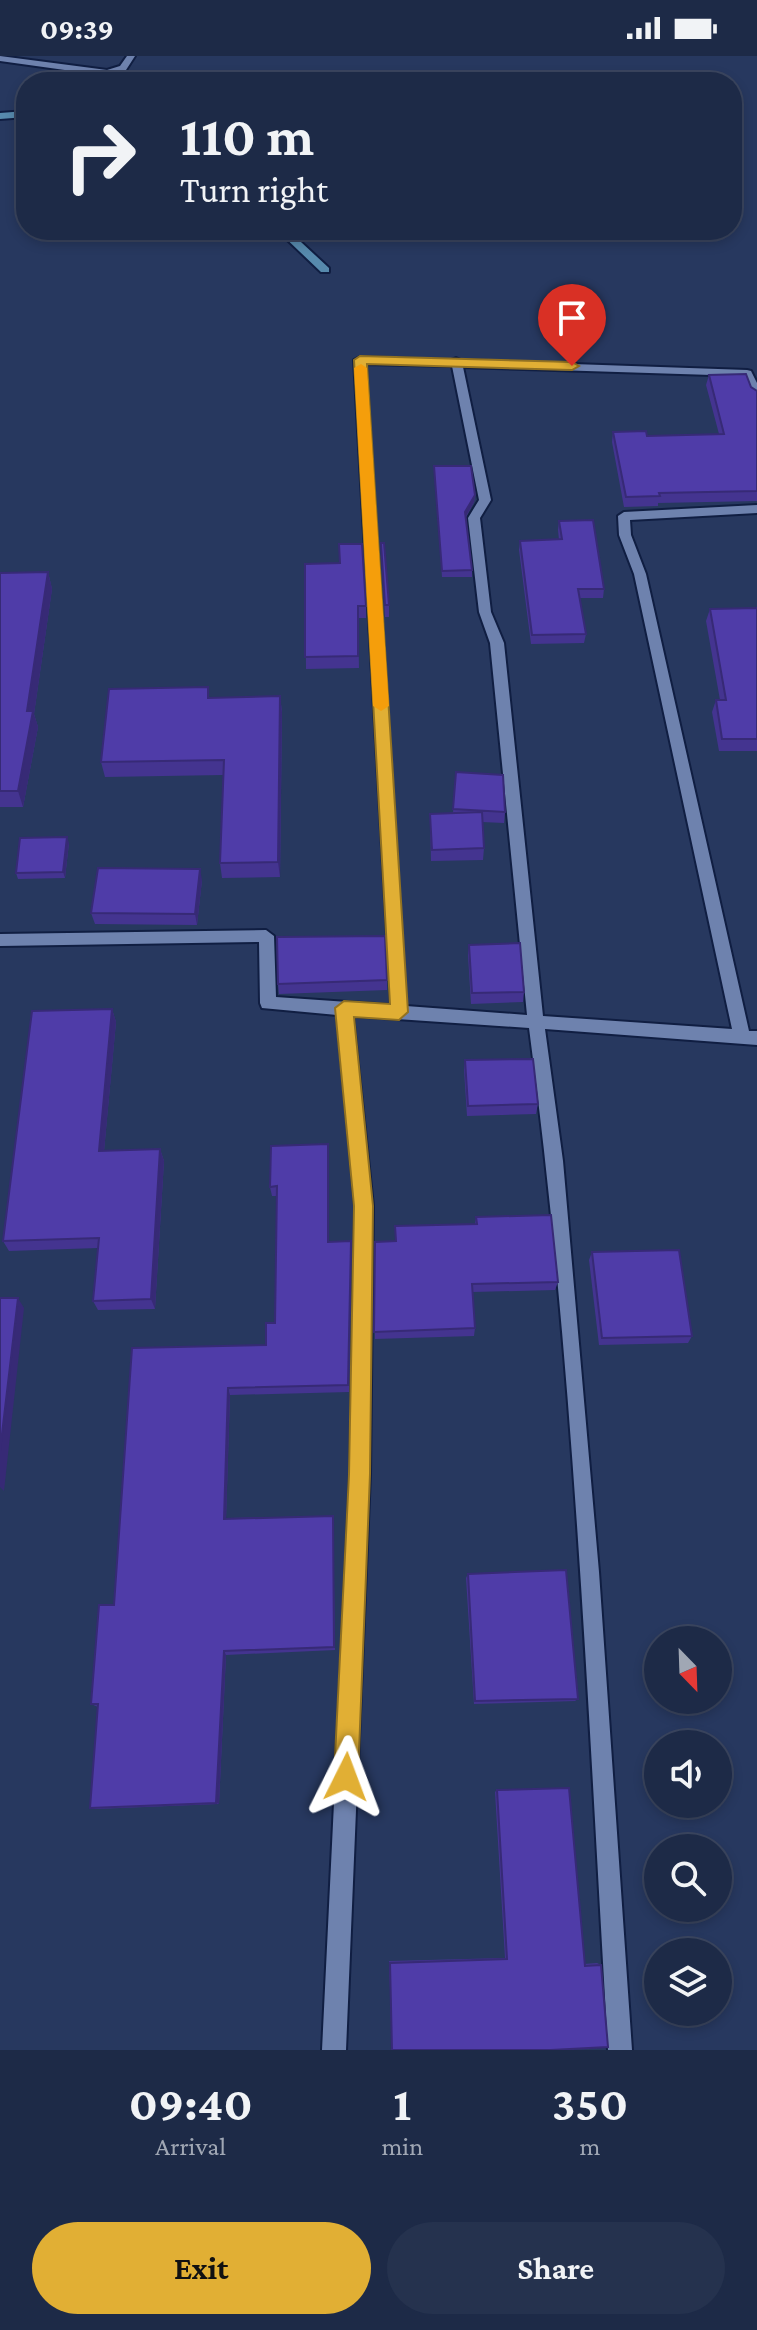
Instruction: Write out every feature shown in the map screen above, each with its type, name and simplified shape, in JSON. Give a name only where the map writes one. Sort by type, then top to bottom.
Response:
[{"type":"street","points":[[111,72],[123,68],[131,56]]},
{"type":"street","points":[[0,58],[101,72]]},
{"type":"street","points":[[293,240],[325,270]]},
{"type":"street","points":[[399,1012],[360,360],[747,373],[757,396]]},
{"type":"street","points":[[456,361],[485,500],[474,518],[485,612],[497,643],[536,1022],[555,1161],[589,1572],[620,2050]]},
{"type":"street","points":[[0,940],[266,936],[268,1003],[750,1037],[640,574],[625,535],[624,516],[757,509]]},
{"type":"street","points":[[334,2050],[360,1474],[364,1206],[344,1008]]},
{"type":"building","points":[[746,374],[751,387],[757,391],[757,491],[659,493],[660,496],[626,497],[613,432],[646,431],[647,436],[724,434],[709,375]]},
{"type":"building","points":[[434,466],[471,466],[475,495],[465,512],[472,570],[442,571]]},
{"type":"building","points":[[593,520],[604,589],[578,589],[586,634],[532,635],[520,541],[562,539],[559,521]]},
{"type":"building","points":[[381,543],[384,543],[389,605],[385,605]]},
{"type":"building","points":[[339,544],[362,544],[366,606],[358,606],[358,656],[305,657],[305,564],[340,563]]},
{"type":"building","points":[[48,572],[27,711],[33,711],[18,791],[0,791],[0,573]]},
{"type":"building","points":[[757,608],[757,739],[722,739],[716,700],[726,700],[710,609]]},
{"type":"building","points":[[208,687],[208,698],[280,696],[278,862],[220,863],[224,760],[101,762],[109,689]]},
{"type":"building","points":[[456,772],[503,775],[505,812],[453,809]]},
{"type":"building","points":[[482,812],[484,848],[432,850],[430,814]]},
{"type":"building","points":[[67,837],[63,872],[16,873],[20,838]]},
{"type":"building","points":[[98,868],[200,869],[195,914],[91,913]]},
{"type":"building","points":[[385,936],[387,980],[278,984],[277,937]]},
{"type":"building","points":[[520,943],[524,992],[472,993],[469,945]]},
{"type":"building","points":[[112,1009],[99,1151],[160,1149],[151,1299],[93,1301],[99,1238],[3,1241],[32,1011]]},
{"type":"building","points":[[533,1059],[538,1104],[468,1106],[465,1060]]},
{"type":"building","points":[[328,1144],[328,1242],[351,1241],[348,1385],[228,1388],[224,1519],[333,1516],[334,1647],[224,1651],[216,1803],[90,1808],[98,1704],[91,1704],[99,1605],[114,1605],[132,1348],[266,1345],[266,1323],[275,1323],[277,1186],[270,1187],[271,1146]]},
{"type":"building","points":[[551,1215],[558,1282],[472,1284],[475,1328],[374,1332],[375,1242],[396,1241],[395,1226],[477,1224],[476,1217]]},
{"type":"building","points":[[679,1250],[692,1336],[602,1338],[592,1252]]},
{"type":"building","points":[[0,1298],[18,1298],[0,1451]]},
{"type":"building","points":[[566,1570],[578,1699],[475,1701],[468,1574]]},
{"type":"building","points":[[569,1788],[585,1966],[601,1965],[608,2047],[392,2050],[390,1963],[507,1959],[497,1790]]},
{"type":"slow traffic","points":[[361,368],[381,706]]},
{"type":"route","points":[[346,1777],[360,1474],[364,1206],[344,1008],[399,1012],[360,360],[572,366]]}]
